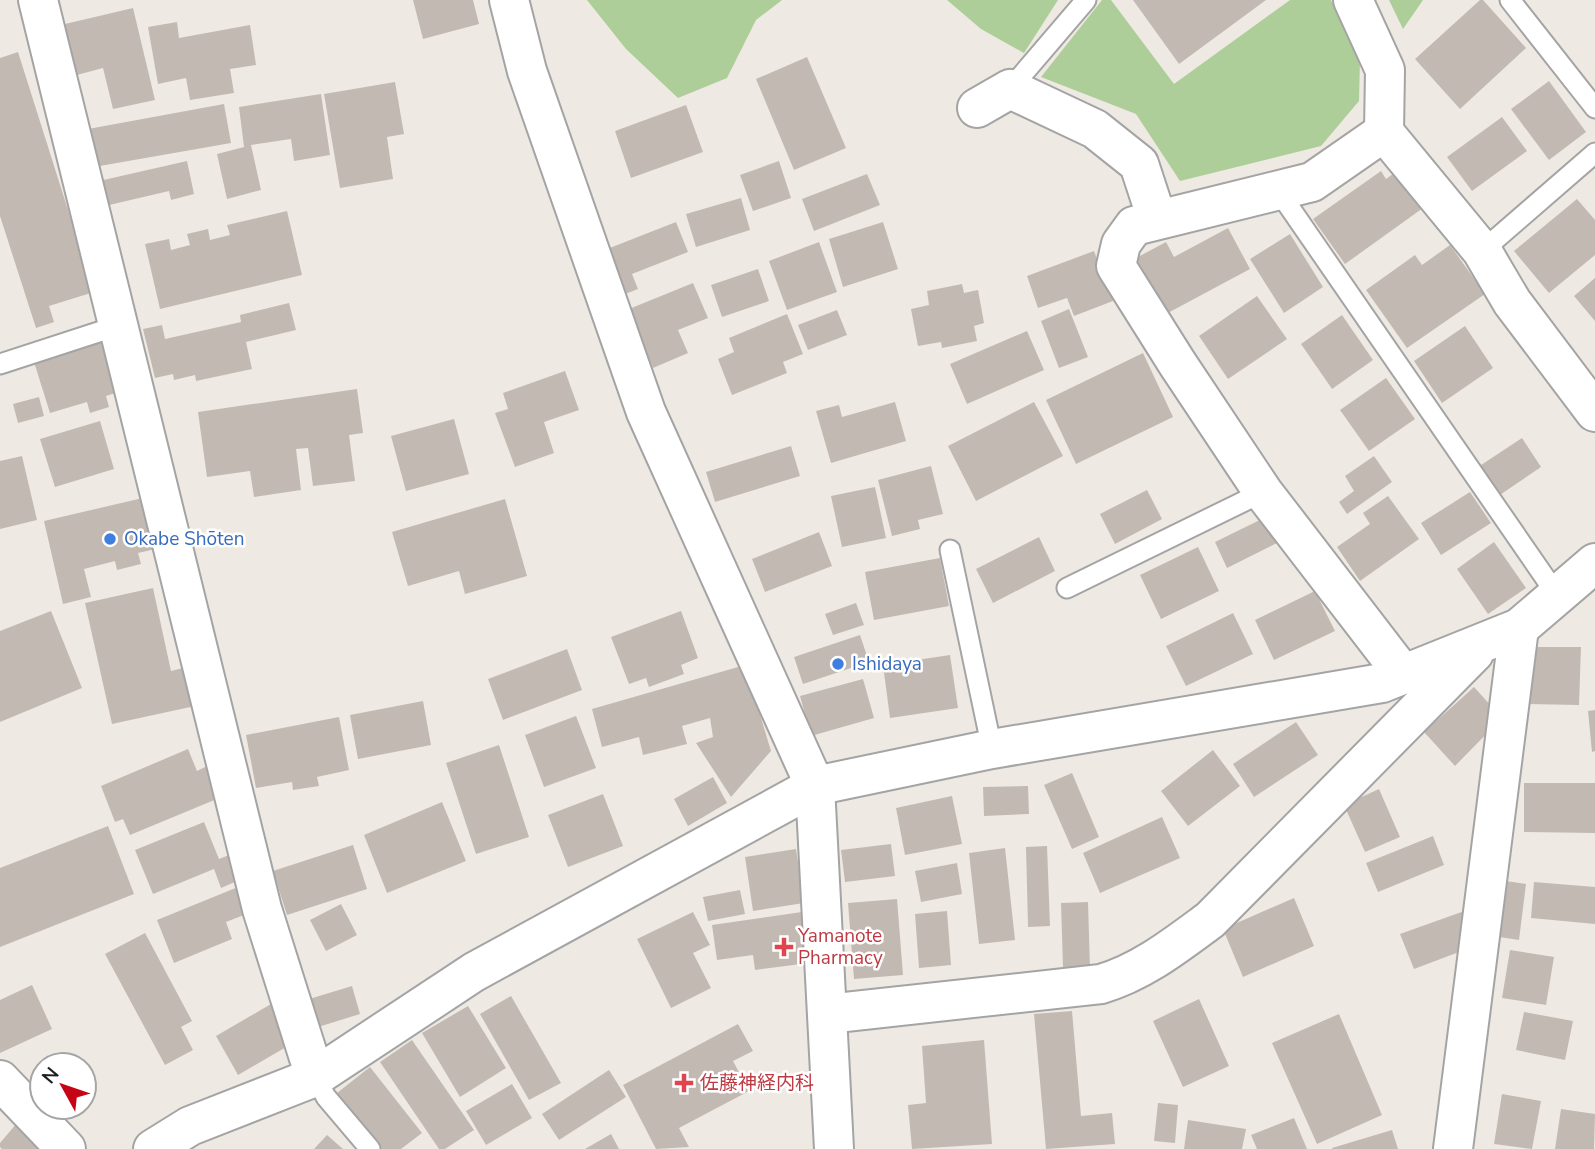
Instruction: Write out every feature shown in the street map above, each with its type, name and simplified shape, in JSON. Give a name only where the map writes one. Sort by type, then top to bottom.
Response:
[{"type":"street","points":[[38,0],[262,909],[315,1077]]},
{"type":"street","points":[[509,0],[527,71],[646,412],[815,786],[834,1149]]},
{"type":"street","points":[[1353,0],[1385,70],[1384,132],[1482,251],[1512,302],[1595,412]]},
{"type":"street","points":[[976,108],[1010,89],[1095,128],[1139,164],[1157,219]]},
{"type":"street","points":[[1384,132],[1312,182],[1134,226],[1121,244],[1116,266],[1263,492],[1403,674]]},
{"type":"street","points":[[153,1149],[190,1126],[315,1077],[474,972],[815,786],[992,749],[1382,682],[1519,628],[1595,563]]},
{"type":"street","points":[[1453,1149],[1519,628]]},
{"type":"street","points":[[827,1014],[1101,984],[1122,978],[1163,954],[1210,920],[1484,642]]},
{"type":"street","points":[[0,1080],[66,1149]]},
{"type":"lane","points":[[1010,89],[1086,0]]},
{"type":"lane","points":[[1510,0],[1595,108]]},
{"type":"lane","points":[[1482,251],[1595,153]]},
{"type":"lane","points":[[1279,192],[1558,595]]},
{"type":"lane","points":[[0,364],[117,326]]},
{"type":"lane","points":[[1067,588],[1263,492]]},
{"type":"lane","points":[[950,550],[992,749]]},
{"type":"lane","points":[[315,1077],[326,1097],[370,1149]]},
{"type":"green space","points":[[587,0],[782,0],[756,20],[727,78],[678,98],[626,49]]},
{"type":"green space","points":[[947,0],[1058,0],[1024,53],[981,29]]},
{"type":"green space","points":[[1102,0],[1111,0],[1174,84],[1290,0],[1331,0],[1360,60],[1359,101],[1321,146],[1180,181],[1136,114],[1041,77]]},
{"type":"green space","points":[[1389,0],[1423,0],[1403,29]]},
{"type":"building","points":[[413,0],[473,0],[479,24],[423,39]]},
{"type":"building","points":[[1133,0],[1266,0],[1179,64]]},
{"type":"building","points":[[1483,0],[1526,48],[1460,109],[1415,59]]},
{"type":"building","points":[[133,8],[155,100],[113,109],[103,68],[77,75],[65,24]]},
{"type":"building","points":[[177,22],[179,38],[250,25],[256,65],[230,69],[234,93],[190,100],[186,78],[158,84],[148,27]]},
{"type":"building","points":[[18,52],[94,292],[49,306],[54,322],[36,328],[0,216],[0,58]]},
{"type":"building","points":[[807,57],[846,148],[794,170],[756,79]]},
{"type":"building","points":[[1549,81],[1586,132],[1549,160],[1511,109]]},
{"type":"building","points":[[395,82],[404,134],[387,137],[393,179],[340,188],[324,94]]},
{"type":"building","points":[[321,94],[330,155],[294,161],[291,139],[251,145],[261,190],[227,199],[217,154],[244,147],[239,107]]},
{"type":"building","points":[[224,104],[231,143],[94,167],[88,129]]},
{"type":"building","points":[[686,105],[703,152],[631,178],[615,131]]},
{"type":"building","points":[[1502,117],[1527,151],[1472,191],[1447,157]]},
{"type":"building","points":[[187,161],[194,194],[171,200],[169,191],[105,206],[99,181]]},
{"type":"building","points":[[779,161],[791,198],[753,211],[740,175]]},
{"type":"building","points":[[1381,171],[1386,179],[1397,171],[1423,208],[1345,264],[1313,219]]},
{"type":"building","points":[[867,174],[880,205],[814,231],[802,199]]},
{"type":"building","points":[[741,198],[750,230],[696,247],[686,214]]},
{"type":"building","points":[[1577,199],[1595,220],[1595,255],[1549,293],[1514,251]]},
{"type":"building","points":[[287,211],[302,275],[160,309],[145,244],[169,239],[171,250],[190,245],[187,234],[208,229],[210,240],[230,235],[227,225]]},
{"type":"building","points":[[676,222],[688,252],[632,274],[638,289],[620,296],[602,251]]},
{"type":"building","points":[[883,222],[898,269],[843,287],[829,239]]},
{"type":"building","points":[[1228,228],[1250,269],[1166,314],[1136,258],[1166,242],[1174,257]]},
{"type":"building","points":[[1290,234],[1323,287],[1284,313],[1250,259]]},
{"type":"building","points":[[819,242],[837,292],[787,310],[769,261]]},
{"type":"building","points":[[1450,245],[1485,294],[1407,348],[1366,290],[1415,255],[1422,265]]},
{"type":"building","points":[[1094,251],[1113,301],[1074,316],[1067,298],[1038,308],[1027,276]]},
{"type":"building","points":[[758,269],[769,301],[722,317],[711,285]]},
{"type":"building","points":[[1595,278],[1595,321],[1574,296]]},
{"type":"building","points":[[693,283],[708,318],[678,330],[688,353],[653,368],[629,309]]},
{"type":"building","points":[[962,284],[964,293],[978,290],[984,323],[974,326],[977,341],[942,348],[941,342],[918,346],[911,309],[929,305],[927,291]]},
{"type":"building","points":[[1257,296],[1287,339],[1228,379],[1199,336]]},
{"type":"building","points":[[289,303],[296,330],[246,342],[252,369],[196,381],[195,375],[174,380],[173,374],[155,378],[143,329],[162,325],[165,339],[241,322],[240,315]]},
{"type":"building","points":[[1069,309],[1088,357],[1059,368],[1041,321]]},
{"type":"building","points":[[837,310],[847,335],[808,350],[798,325]]},
{"type":"building","points":[[787,314],[803,354],[783,362],[787,373],[732,395],[718,359],[734,352],[729,338]]},
{"type":"building","points":[[1342,315],[1373,360],[1332,389],[1301,344]]},
{"type":"building","points":[[1465,326],[1493,368],[1442,403],[1414,361]]},
{"type":"building","points":[[1027,331],[1044,370],[967,404],[950,364]]},
{"type":"building","points":[[105,341],[119,392],[106,396],[109,407],[90,413],[87,402],[50,413],[34,362]]},
{"type":"building","points":[[1143,353],[1173,417],[1076,464],[1046,400]]},
{"type":"building","points":[[565,371],[579,410],[544,422],[554,453],[515,467],[495,413],[508,409],[503,393]]},
{"type":"building","points":[[1386,378],[1415,419],[1369,451],[1340,410]]},
{"type":"building","points":[[357,389],[363,433],[349,435],[355,481],[313,486],[308,448],[296,449],[301,490],[254,497],[250,471],[207,477],[198,412]]},
{"type":"building","points":[[39,397],[44,416],[18,423],[13,404]]},
{"type":"building","points":[[895,402],[906,441],[831,463],[816,411],[839,405],[842,417]]},
{"type":"building","points":[[1034,402],[1063,456],[976,501],[948,446]]},
{"type":"building","points":[[454,419],[469,474],[406,491],[391,436]]},
{"type":"building","points":[[100,421],[114,469],[55,487],[40,439]]},
{"type":"building","points":[[1522,438],[1541,467],[1494,499],[1475,469]]},
{"type":"building","points":[[791,446],[800,476],[715,502],[706,472]]},
{"type":"building","points":[[22,456],[37,520],[0,529],[0,461]]},
{"type":"building","points":[[1374,456],[1392,482],[1347,514],[1339,502],[1354,491],[1345,476]]},
{"type":"building","points":[[931,466],[943,514],[918,520],[920,529],[892,536],[878,480]]},
{"type":"building","points":[[875,487],[886,538],[842,547],[831,496]]},
{"type":"building","points":[[1147,490],[1162,519],[1115,544],[1100,514]]},
{"type":"building","points":[[1470,492],[1491,523],[1441,555],[1421,523]]},
{"type":"building","points":[[1388,496],[1419,539],[1360,581],[1337,547],[1370,524],[1363,513]]},
{"type":"building","points":[[147,497],[160,548],[138,553],[141,564],[117,570],[115,561],[84,569],[91,597],[63,604],[44,521]]},
{"type":"building","points":[[505,499],[527,576],[465,594],[459,571],[408,586],[392,532]]},
{"type":"building","points":[[1270,515],[1283,540],[1227,568],[1215,542]]},
{"type":"building","points":[[819,532],[832,566],[765,592],[752,559]]},
{"type":"building","points":[[1039,537],[1055,571],[993,603],[976,569]]},
{"type":"building","points":[[1494,542],[1526,588],[1488,614],[1457,569]]},
{"type":"building","points":[[1198,547],[1219,591],[1161,619],[1140,575]]},
{"type":"building","points":[[940,558],[949,606],[874,620],[865,572]]},
{"type":"building","points":[[153,588],[171,671],[187,667],[195,706],[112,724],[85,603]]},
{"type":"building","points":[[1315,591],[1335,631],[1274,660],[1255,620]]},
{"type":"building","points":[[856,603],[864,625],[833,635],[825,614]]},
{"type":"building","points":[[51,611],[82,688],[0,722],[0,631]]},
{"type":"building","points":[[681,611],[698,658],[681,665],[684,674],[649,687],[646,678],[629,684],[611,637]]},
{"type":"building","points":[[1233,613],[1253,654],[1186,686],[1166,646]]},
{"type":"building","points":[[860,635],[869,662],[803,684],[794,657]]},
{"type":"building","points":[[1526,647],[1581,647],[1579,705],[1526,704]]},
{"type":"building","points":[[567,649],[582,690],[503,720],[488,679]]},
{"type":"building","points":[[950,655],[958,708],[890,718],[883,665]]},
{"type":"building","points":[[745,665],[771,751],[731,797],[696,743],[713,737],[710,718],[682,726],[687,744],[643,755],[639,737],[602,747],[592,709]]},
{"type":"building","points":[[863,679],[874,718],[811,736],[800,696]]},
{"type":"building","points":[[1474,687],[1502,718],[1455,766],[1424,732]]},
{"type":"building","points":[[423,701],[431,745],[358,759],[350,715]]},
{"type":"building","points":[[1595,710],[1595,751],[1592,752],[1588,711]]},
{"type":"building","points":[[576,716],[596,768],[544,787],[525,735]]},
{"type":"building","points":[[339,717],[349,770],[317,777],[319,786],[293,790],[292,782],[256,788],[246,735]]},
{"type":"building","points":[[1296,722],[1318,755],[1254,797],[1233,764]]},
{"type":"building","points":[[499,745],[529,837],[476,854],[446,763]]},
{"type":"building","points":[[188,749],[197,771],[211,764],[224,796],[130,835],[123,819],[115,822],[101,786]]},
{"type":"building","points":[[1213,750],[1240,786],[1188,826],[1161,791]]},
{"type":"building","points":[[1072,773],[1099,837],[1072,849],[1044,785]]},
{"type":"building","points":[[713,777],[727,803],[688,826],[674,799]]},
{"type":"building","points":[[1524,783],[1595,783],[1595,833],[1524,832]]},
{"type":"building","points":[[1028,786],[1029,814],[984,816],[983,787]]},
{"type":"building","points":[[1379,789],[1400,837],[1365,852],[1344,805]]},
{"type":"building","points":[[603,794],[623,846],[568,867],[548,815]]},
{"type":"building","points":[[952,796],[962,844],[905,855],[896,808]]},
{"type":"building","points":[[442,802],[466,861],[387,893],[364,835]]},
{"type":"building","points":[[1162,817],[1180,858],[1100,893],[1083,853]]},
{"type":"building","points":[[204,822],[219,859],[234,853],[244,878],[221,888],[214,869],[153,894],[135,850]]},
{"type":"building","points":[[108,826],[134,894],[0,947],[0,868]]},
{"type":"building","points":[[1433,836],[1444,865],[1378,892],[1366,863]]},
{"type":"building","points":[[891,844],[895,876],[845,882],[841,850]]},
{"type":"building","points":[[353,845],[367,889],[287,915],[273,871]]},
{"type":"building","points":[[1047,846],[1050,926],[1028,927],[1026,847]]},
{"type":"building","points":[[1005,848],[1015,940],[979,944],[969,853]]},
{"type":"building","points":[[796,849],[804,903],[753,911],[745,857]]},
{"type":"building","points":[[957,863],[962,894],[921,902],[915,871]]},
{"type":"building","points":[[1506,881],[1526,884],[1519,940],[1499,937]]},
{"type":"building","points":[[1534,882],[1595,887],[1595,924],[1531,918]]},
{"type":"building","points":[[238,887],[249,913],[226,922],[232,939],[174,963],[157,920]]},
{"type":"building","points":[[740,890],[745,914],[708,921],[703,897]]},
{"type":"building","points":[[1294,898],[1314,946],[1243,977],[1223,929]]},
{"type":"building","points":[[897,899],[903,975],[854,979],[848,903]]},
{"type":"building","points":[[1088,902],[1090,968],[1063,968],[1061,903]]},
{"type":"building","points":[[341,904],[357,935],[326,951],[310,920]]},
{"type":"building","points":[[1467,910],[1467,949],[1414,969],[1400,934]]},
{"type":"building","points":[[947,911],[951,965],[919,968],[915,914]]},
{"type":"building","points":[[693,912],[710,945],[693,953],[711,988],[671,1008],[637,939]]},
{"type":"building","points":[[802,912],[809,963],[755,970],[753,955],[717,960],[712,925]]},
{"type":"building","points":[[145,933],[192,1021],[181,1027],[193,1050],[165,1065],[105,954]]},
{"type":"building","points":[[1510,950],[1554,957],[1546,1005],[1502,998]]},
{"type":"building","points":[[32,985],[52,1029],[0,1053],[0,1000]]},
{"type":"building","points":[[352,986],[360,1014],[315,1028],[306,1000]]},
{"type":"building","points":[[511,996],[561,1083],[529,1100],[480,1014]]},
{"type":"building","points":[[1199,999],[1229,1066],[1183,1087],[1153,1021]]},
{"type":"building","points":[[271,1004],[293,1043],[238,1075],[216,1036]]},
{"type":"building","points":[[468,1006],[506,1068],[460,1097],[422,1033]]},
{"type":"building","points":[[1072,1011],[1081,1116],[1112,1113],[1115,1144],[1046,1149],[1034,1014]]},
{"type":"building","points":[[1524,1012],[1573,1021],[1565,1060],[1516,1050]]},
{"type":"building","points":[[1339,1014],[1382,1115],[1317,1144],[1272,1043]]},
{"type":"building","points":[[738,1024],[753,1051],[733,1061],[749,1091],[679,1128],[689,1147],[656,1149],[623,1085]]},
{"type":"building","points":[[412,1040],[474,1130],[445,1149],[439,1149],[380,1062]]},
{"type":"building","points":[[984,1040],[992,1144],[912,1149],[908,1105],[926,1103],[922,1046]]},
{"type":"building","points":[[370,1067],[422,1133],[401,1149],[381,1149],[337,1093]]},
{"type":"building","points":[[609,1070],[626,1097],[559,1140],[542,1114]]},
{"type":"building","points":[[512,1084],[532,1118],[486,1145],[466,1111]]},
{"type":"building","points":[[1502,1094],[1541,1101],[1532,1149],[1494,1144]]},
{"type":"building","points":[[1158,1103],[1178,1105],[1175,1143],[1154,1141]]},
{"type":"building","points":[[1561,1109],[1595,1114],[1594,1149],[1555,1149]]},
{"type":"building","points":[[1294,1118],[1307,1149],[1257,1149],[1251,1135]]},
{"type":"building","points":[[1188,1120],[1246,1129],[1242,1149],[1184,1149]]},
{"type":"building","points":[[17,1123],[43,1149],[0,1147],[0,1143]]},
{"type":"building","points":[[1392,1130],[1398,1149],[1332,1149],[1332,1148]]},
{"type":"building","points":[[611,1134],[619,1149],[585,1149]]},
{"type":"building","points":[[327,1135],[343,1149],[314,1149]]},
{"type":"place","name":"Okabe Shōten","points":[[110,539]]},
{"type":"place","name":"Ishidaya","points":[[838,664]]},
{"type":"place","name":"Yamanote Pharmacy","points":[[784,947]]},
{"type":"place","name":"佐藤神経内科","points":[[684,1083]]}]
